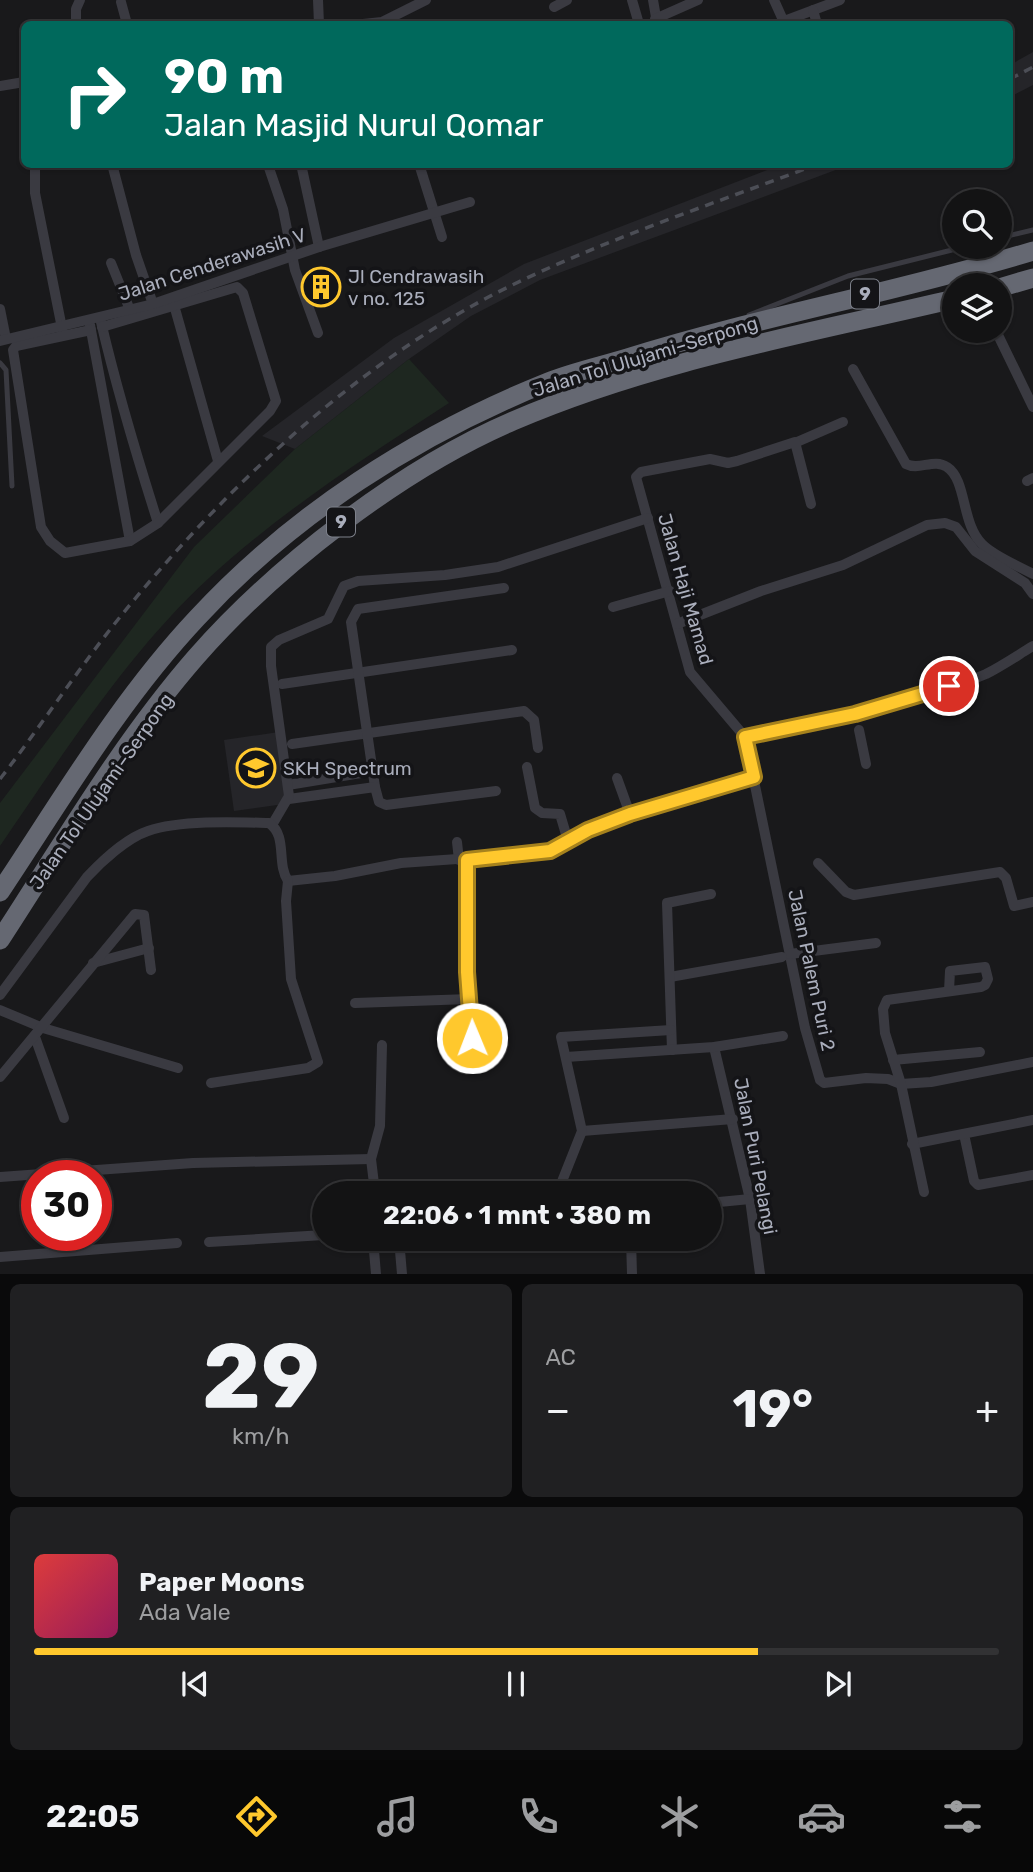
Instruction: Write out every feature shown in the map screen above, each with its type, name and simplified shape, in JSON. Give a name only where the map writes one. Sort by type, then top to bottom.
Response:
[{"type":"highway","name":"Jalan Tol Ulujami–Serpong","points":[[0,892],[126,703],[196,618],[265,551],[317,510],[379,468],[456,424],[550,381],[697,336],[1033,251]]},
{"type":"highway","points":[[1012,284],[1033,278]]},
{"type":"highway","name":"Jalan Tol Ulujami–Serpong","points":[[0,940],[131,741],[196,657],[269,585],[347,517],[439,460],[510,422],[567,400],[670,368],[942,302]]},
{"type":"street","points":[[76,21],[76,9],[80,0]]},
{"type":"street","points":[[318,0],[319,21]]},
{"type":"street","points":[[387,21],[426,0]]},
{"type":"street","points":[[554,7],[567,0]]},
{"type":"street","points":[[632,0],[638,21]]},
{"type":"street","points":[[653,0],[656,21]]},
{"type":"street","points":[[658,21],[698,0]]},
{"type":"street","points":[[774,0],[783,20],[840,0]]},
{"type":"street","points":[[121,2],[126,21]]},
{"type":"street","points":[[813,10],[816,21]]},
{"type":"street","points":[[0,86],[21,82]]},
{"type":"street","points":[[35,168],[35,193],[62,328]]},
{"type":"street","points":[[112,168],[136,255],[153,304]]},
{"type":"street","points":[[269,168],[283,209],[293,258],[318,333]]},
{"type":"street","points":[[302,168],[318,247]]},
{"type":"street","points":[[420,168],[442,237]]},
{"type":"street","name":"Jalan Cenderawasih V","points":[[3,340],[96,324],[130,310],[293,258],[318,247],[470,202]]},
{"type":"street","points":[[111,263],[130,310]]},
{"type":"street","points":[[233,287],[239,288],[276,401],[270,411],[158,523],[130,541],[65,553],[58,549],[41,527],[13,350],[16,346],[174,305],[233,287]]},
{"type":"street","points":[[174,305],[218,461]]},
{"type":"street","points":[[0,309],[3,340]]},
{"type":"street","points":[[96,324],[113,365],[129,432],[158,523]]},
{"type":"street","points":[[96,324],[99,368],[130,541]]},
{"type":"street","points":[[1002,343],[1033,407]]},
{"type":"street","points":[[99,368],[113,365]]},
{"type":"street","points":[[853,369],[906,464],[915,467],[935,463],[954,472],[960,485],[963,508],[981,543],[1033,575]]},
{"type":"street","points":[[811,504],[797,442],[843,422]]},
{"type":"street","points":[[110,436],[129,432]]},
{"type":"street","name":"Jalan Haji Mamad","points":[[745,737],[690,672],[670,591],[636,477],[641,472],[710,459],[728,463],[797,442]]},
{"type":"street","points":[[272,825],[289,799],[271,666],[271,647],[279,640],[328,618],[344,586],[358,581],[445,575],[498,567],[648,519]]},
{"type":"street","points":[[677,624],[761,591],[843,565],[928,525],[945,523],[956,527],[975,551],[1025,583],[1033,594]]},
{"type":"street","points":[[496,790],[386,805],[379,802],[351,622],[358,609],[504,588]]},
{"type":"street","points":[[612,607],[670,591]]},
{"type":"street","points":[[745,737],[856,716],[988,673],[1033,646]]},
{"type":"street","points":[[282,684],[512,650]]},
{"type":"street","points":[[292,744],[524,711],[534,720],[538,748]]},
{"type":"street","points":[[859,730],[866,764]]},
{"type":"street","name":"Jalan Palem Puri 2","points":[[745,737],[786,955],[820,1080],[824,1083],[888,1079],[901,1084],[948,1080],[1033,1062]]},
{"type":"street","points":[[527,767],[535,808],[541,813],[560,814],[568,841]]},
{"type":"street","points":[[288,785],[373,771]]},
{"type":"street","points":[[288,881],[335,876],[401,863],[542,853],[588,830],[630,814],[754,777]]},
{"type":"street","points":[[617,778],[630,814]]},
{"type":"street","points":[[289,799],[375,787]]},
{"type":"street","points":[[211,1083],[317,1065],[318,1058],[291,979],[286,901],[288,881],[283,873],[279,835],[272,825]]},
{"type":"street","points":[[0,995],[87,877],[145,832],[176,826],[272,825]]},
{"type":"street","points":[[457,842],[463,860],[467,972],[471,999],[472,1038],[469,1053]]},
{"type":"street","points":[[818,863],[846,892],[855,895],[1000,872],[1006,878],[1014,906],[1033,902]]},
{"type":"street","points":[[672,1050],[667,903],[674,899],[711,894]]},
{"type":"street","points":[[0,1077],[135,914],[144,915],[151,971]]},
{"type":"street","points":[[670,977],[786,955],[876,943]]},
{"type":"street","points":[[93,963],[149,948]]},
{"type":"street","points":[[923,1192],[901,1084],[885,1033],[883,1009],[887,1000],[949,991]]},
{"type":"street","points":[[355,1003],[471,999]]},
{"type":"street","points":[[0,1010],[43,1028],[178,1068]]},
{"type":"street","points":[[562,1181],[582,1131],[561,1037],[671,1030]]},
{"type":"street","points":[[566,1057],[715,1047],[783,1036]]},
{"type":"street","points":[[35,1037],[64,1118]]},
{"type":"street","points":[[372,1181],[371,1159],[380,1126],[383,1045]]},
{"type":"street","name":"Jalan Puri Pelangi","points":[[715,1047],[750,1199],[760,1273]]},
{"type":"street","points":[[893,1060],[980,1052]]},
{"type":"street","points":[[582,1131],[733,1119]]},
{"type":"street","points":[[912,1144],[1033,1120]]},
{"type":"street","points":[[964,1134],[974,1181],[978,1185],[1033,1175]]},
{"type":"street","points":[[0,1177],[193,1163],[371,1159]]},
{"type":"street","points":[[722,1202],[750,1199]]},
{"type":"street","points":[[209,1242],[312,1236]]},
{"type":"street","points":[[0,1257],[177,1244]]},
{"type":"street","points":[[374,1251],[376,1273]]},
{"type":"street","points":[[400,1251],[402,1273]]},
{"type":"street","points":[[631,1251],[632,1273]]},
{"type":"lane","points":[[1012,235],[1033,230]]},
{"type":"lane","points":[[697,336],[848,276],[942,252]]},
{"type":"lane","points":[[0,363],[6,370],[12,486]]},
{"type":"shaded area","points":[[1033,52],[1033,85],[1013,95],[1013,63]]},
{"type":"shaded area","points":[[772,168],[841,168],[540,280],[471,316],[409,359],[295,449],[262,436],[394,338],[524,264]]},
{"type":"shaded area","points":[[409,359],[449,403],[296,507],[209,578],[151,638],[124,671],[0,846],[0,803],[194,547],[295,449]]},
{"type":"shaded area","name":"SKH Spectrum","points":[[279,732],[288,796],[284,804],[234,811],[224,740]]},
{"type":"railway","points":[[1013,77],[1033,67]]},
{"type":"railway","points":[[0,779],[104,637],[162,567],[255,470],[357,382],[468,308],[527,278],[635,232],[807,168]]},
{"type":"place","name":"Jl Cendrawasih v no. 125","points":[[321,287]]},
{"type":"place","name":"SKH Spectrum","points":[[256,768]]},
{"type":"route","points":[[472,1038],[467,972],[467,860],[550,851],[588,830],[630,814],[754,777],[745,737],[855,714],[949,686]]}]
